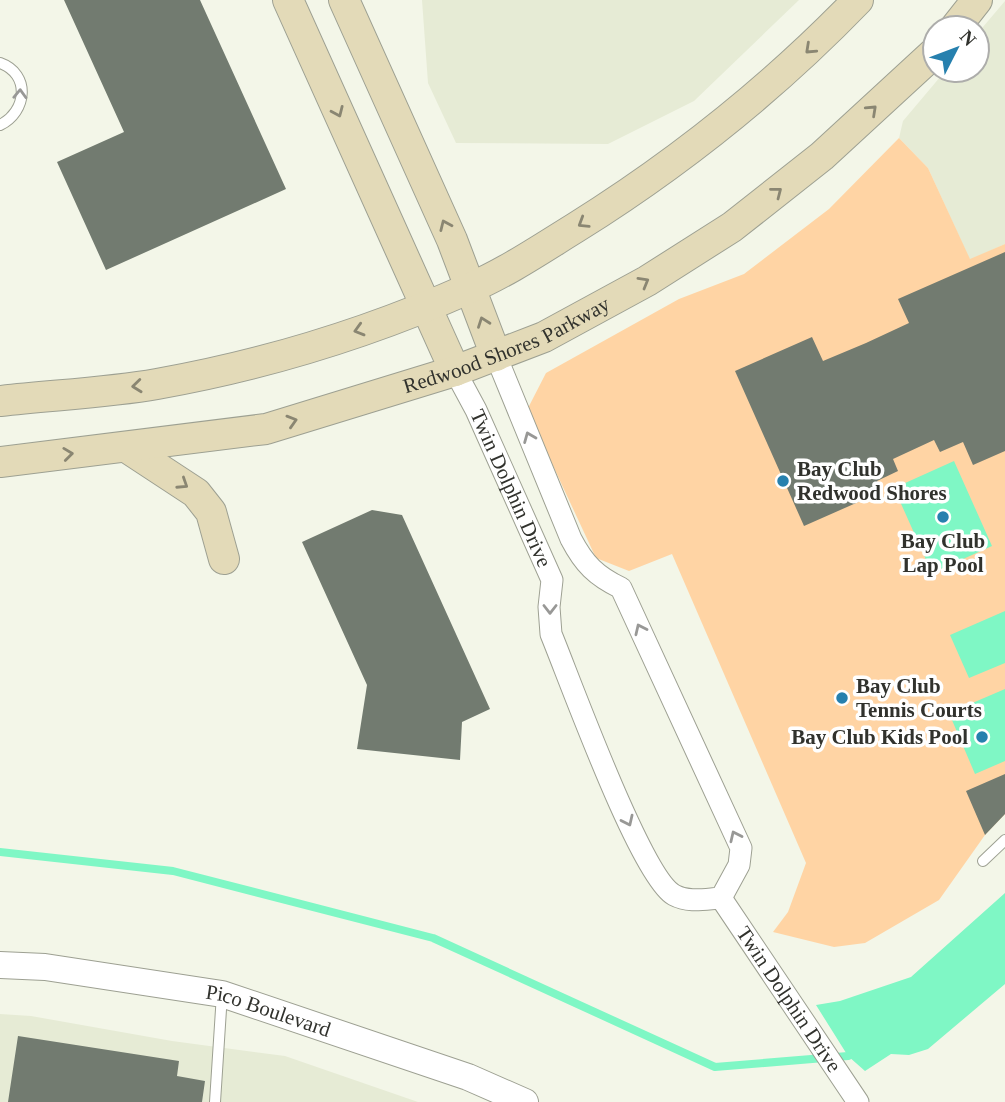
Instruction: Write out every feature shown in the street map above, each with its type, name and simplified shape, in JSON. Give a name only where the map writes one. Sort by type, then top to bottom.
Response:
[{"type":"main road","name":"Twin Dolphin Drive","points":[[288,0],[455,371]]},
{"type":"main road","name":"Twin Dolphin Drive","points":[[344,0],[471,288],[496,356]]},
{"type":"main road","points":[[2,400],[155,384],[236,367],[374,326],[471,288],[520,262],[685,155],[759,96],[858,0]]},
{"type":"main road","points":[[966,14],[977,0]]},
{"type":"main road","name":"Redwood Shores Parkway","points":[[0,462],[266,429],[455,371],[544,337],[647,281],[732,227],[822,156],[921,65]]},
{"type":"main road","points":[[126,447],[196,493],[211,512],[224,559]]},
{"type":"street","name":"Twin Dolphin Drive","points":[[496,356],[571,539],[582,560],[598,577],[621,588],[740,848],[739,865],[721,898]]},
{"type":"street","name":"Twin Dolphin Drive","points":[[455,371],[552,580],[549,607],[551,634],[627,821],[659,882],[672,894],[687,901],[721,898]]},
{"type":"street","name":"Twin Dolphin Drive","points":[[721,898],[858,1102]]},
{"type":"street","name":"Pico Boulevard","points":[[0,965],[45,968],[222,994],[468,1077],[525,1102]]},
{"type":"lane","points":[[0,63],[15,73],[23,92],[17,112],[0,125]]},
{"type":"lane","points":[[983,861],[1005,840]]},
{"type":"lane","points":[[215,1102],[222,994]]},
{"type":"shaded area","points":[[422,0],[799,0],[694,101],[608,144],[456,143],[428,83]]},
{"type":"shaded area","points":[[1005,1],[1005,244],[970,260],[928,168],[899,138],[903,121],[934,84],[991,84],[991,18]]},
{"type":"shaded area","name":"Bay Club Redwood Shores","points":[[899,138],[928,168],[970,259],[1005,244],[1005,814],[985,835],[939,900],[865,943],[834,947],[773,932],[788,912],[806,863],[672,554],[629,571],[596,558],[527,410],[546,373],[679,299],[744,274],[829,209]]},
{"type":"shaded area","name":"Bay Club Lap Pool","points":[[954,461],[992,546],[932,573],[894,488]]},
{"type":"shaded area","points":[[1005,611],[1005,663],[969,678],[950,635]]},
{"type":"shaded area","name":"Bay Club Kids Pool","points":[[1005,689],[1005,761],[975,774],[949,713]]},
{"type":"shaded area","points":[[1005,893],[1005,984],[928,1049],[909,1055],[891,1054],[865,1071],[848,1056],[816,1005],[840,1001],[911,977]]},
{"type":"shaded area","points":[[0,1014],[31,1016],[172,1041],[285,1056],[418,1102],[0,1102]]},
{"type":"building","points":[[64,0],[200,0],[286,189],[106,270],[57,162],[124,132]]},
{"type":"building","name":"Bay Club Redwood Shores","points":[[1005,252],[1005,451],[973,465],[963,442],[940,452],[934,440],[893,459],[898,471],[877,481],[881,492],[804,526],[735,371],[812,337],[823,361],[866,343],[909,323],[898,299]]},
{"type":"building","points":[[372,510],[402,515],[490,709],[462,722],[460,760],[357,749],[367,685],[302,542]]},
{"type":"building","points":[[1005,774],[1005,814],[985,835],[966,791]]},
{"type":"building","points":[[18,1036],[179,1061],[177,1076],[205,1081],[202,1102],[8,1102]]},
{"type":"waterway","points":[[0,852],[173,871],[433,938],[715,1067],[848,1056]]},
{"type":"place","name":"Bay Club Redwood Shores","points":[[783,481]]},
{"type":"place","name":"Bay Club Lap Pool","points":[[943,517]]},
{"type":"place","name":"Bay Club Tennis Courts","points":[[842,698]]},
{"type":"place","name":"Bay Club Kids Pool","points":[[982,737]]}]
